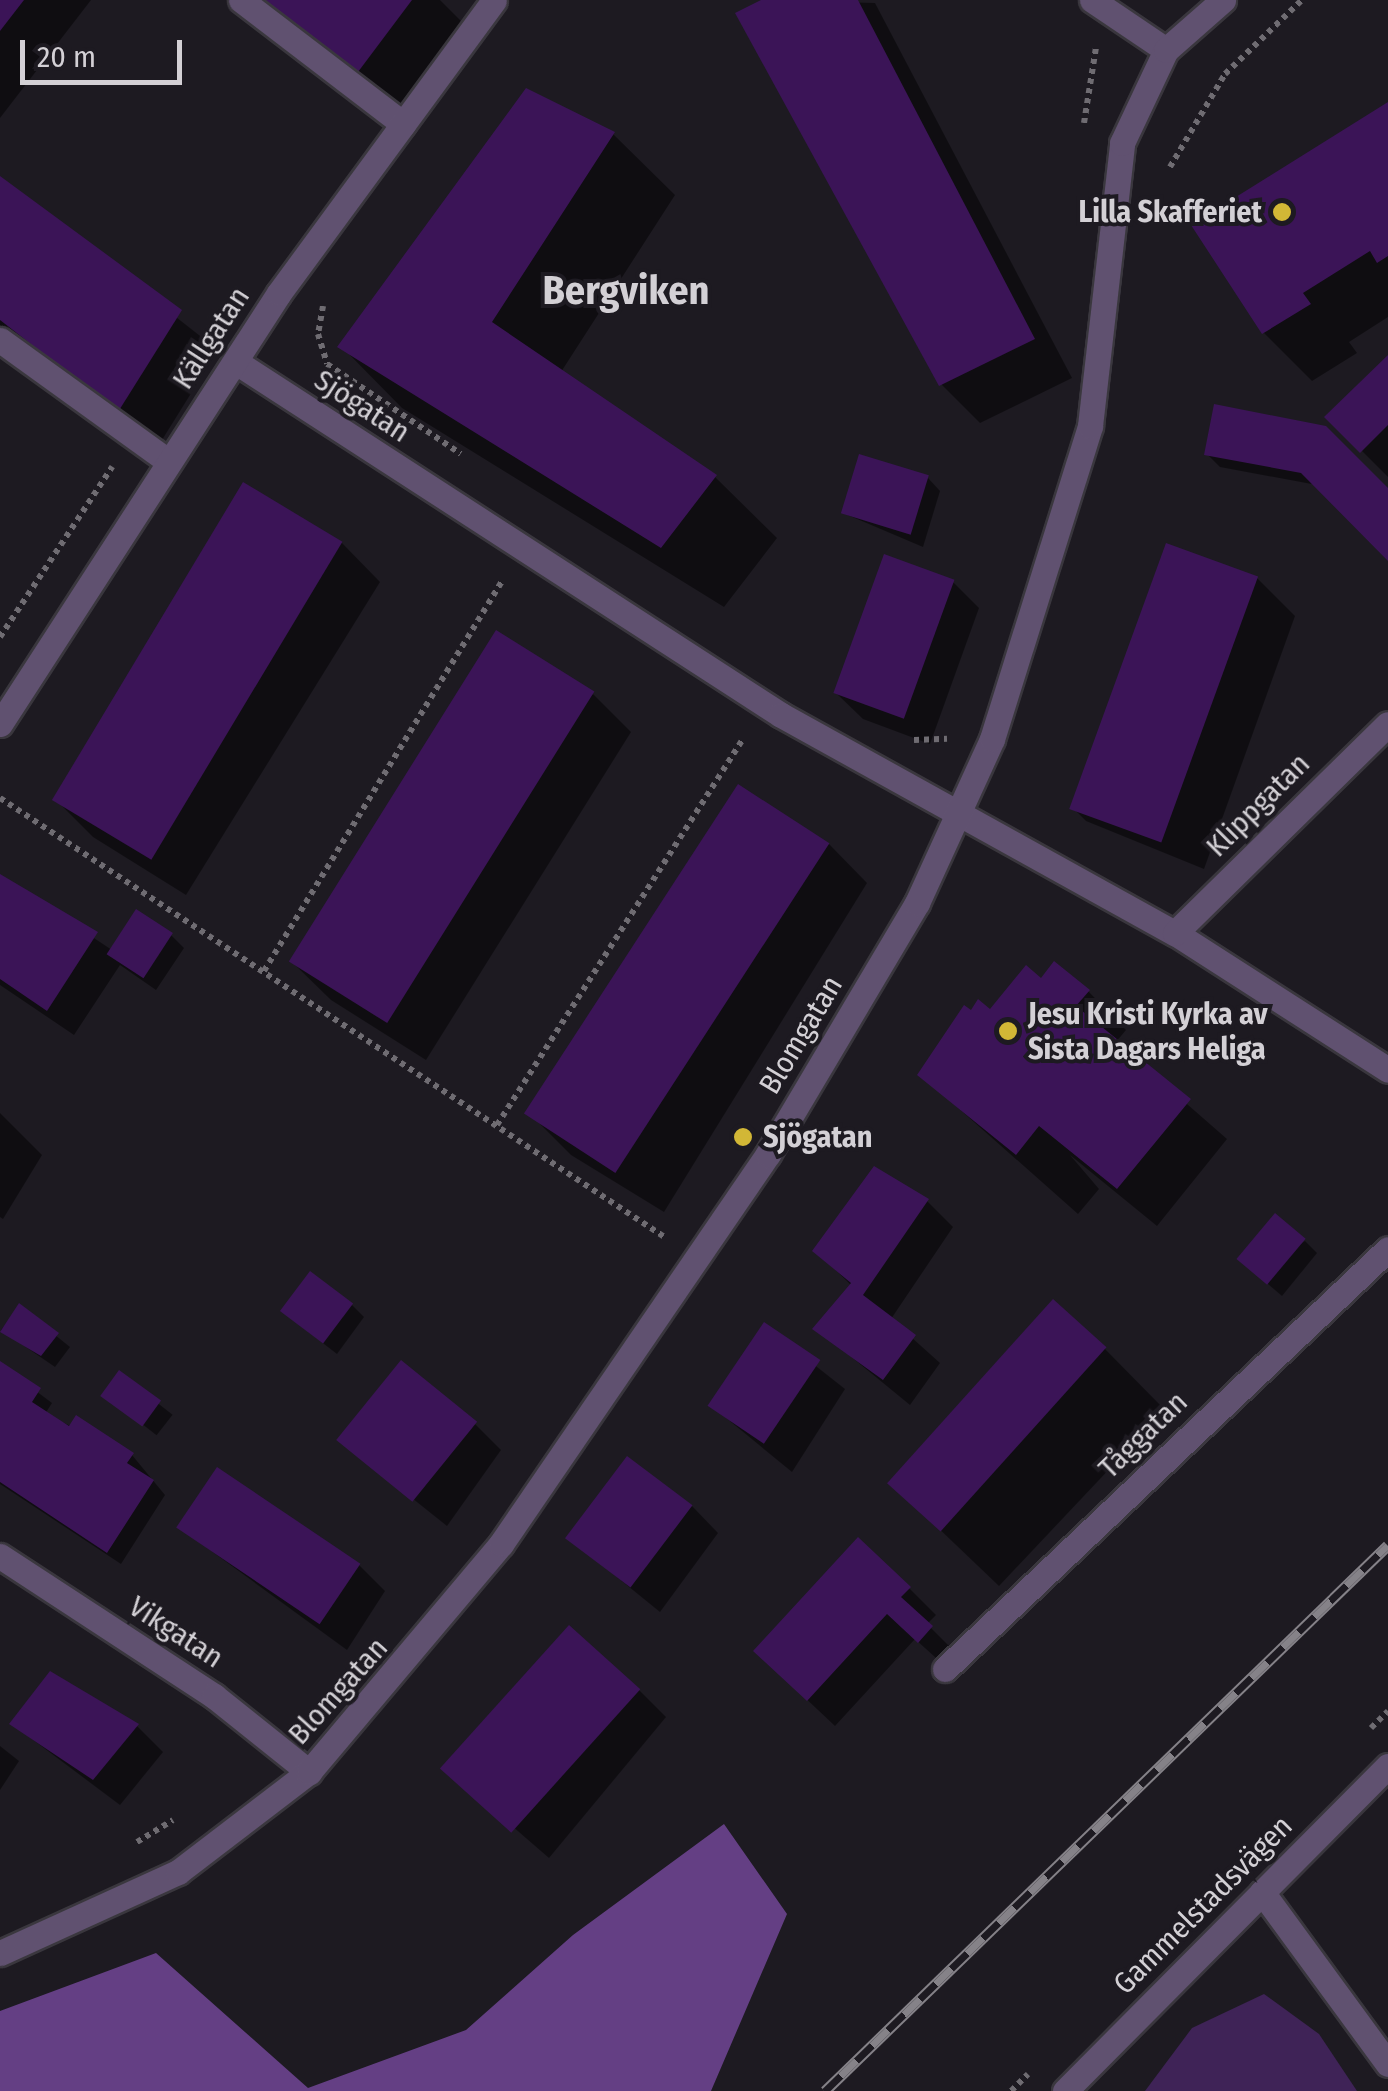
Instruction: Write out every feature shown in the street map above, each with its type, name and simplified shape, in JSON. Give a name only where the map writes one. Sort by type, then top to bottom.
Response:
[{"type":"street","points":[[241,0],[403,124]]},
{"type":"street","name":"Källgatan","points":[[0,724],[168,461],[494,0]]},
{"type":"street","points":[[1092,0],[1166,50],[1222,0]]},
{"type":"street","name":"Blomgatan","points":[[0,1953],[178,1872],[309,1772],[468,1586],[660,1319],[918,903],[960,816],[1068,515],[1104,348],[1122,143],[1166,50]]},
{"type":"street","points":[[0,340],[168,461]]},
{"type":"street","name":"Sjögatan","points":[[236,362],[766,705],[1175,932]]},
{"type":"street","name":"Klippgatan","points":[[1175,932],[1388,724]]},
{"type":"street","points":[[1175,932],[1388,1070]]},
{"type":"street","name":"Tåggatan","points":[[945,1670],[1388,1249]]},
{"type":"street","name":"Vikgatan","points":[[0,1556],[214,1696],[309,1772]]},
{"type":"street","name":"Gammelstadsvägen","points":[[1065,2091],[1388,1766]]},
{"type":"street","points":[[1262,1892],[1388,2064]]},
{"type":"path","points":[[1170,168],[1225,74],[1302,0]]},
{"type":"path","points":[[1083,130],[1086,74],[1115,14]]},
{"type":"path","points":[[333,288],[318,334],[327,364],[466,458]]},
{"type":"path","points":[[0,637],[133,436]]},
{"type":"path","points":[[264,971],[505,577]]},
{"type":"path","points":[[497,1125],[748,731]]},
{"type":"path","points":[[922,795],[954,731]]},
{"type":"path","points":[[891,736],[948,739]]},
{"type":"path","points":[[0,798],[664,1236]]},
{"type":"path","points":[[653,1252],[675,1220]]},
{"type":"path","points":[[125,1848],[187,1812]]},
{"type":"shaded area","points":[[724,1824],[787,1914],[711,2091],[0,2091],[0,2011],[156,1953],[308,2088],[466,2030],[573,1935]]},
{"type":"shaded area","points":[[1264,1994],[1319,2034],[1357,2091],[1145,2091],[1192,2028]]},
{"type":"building","points":[[0,0],[24,0],[0,31]]},
{"type":"building","points":[[262,0],[412,0],[358,72]]},
{"type":"building","points":[[761,0],[858,0],[1035,339],[939,386],[735,13]]},
{"type":"building","points":[[526,88],[615,132],[492,322],[717,475],[661,548],[337,347]]},
{"type":"building","points":[[1388,102],[1388,256],[1377,263],[1370,251],[1303,293],[1311,304],[1262,334],[1191,225]]},
{"type":"building","points":[[0,176],[182,310],[118,412],[0,320]]},
{"type":"building","points":[[1388,355],[1388,425],[1360,453],[1324,417]]},
{"type":"building","points":[[1214,404],[1326,426],[1388,488],[1388,561],[1301,473],[1204,455]]},
{"type":"building","points":[[859,454],[929,475],[911,535],[841,513]]},
{"type":"building","points":[[243,482],[342,542],[151,860],[52,800]]},
{"type":"building","points":[[1166,543],[1258,577],[1161,842],[1069,809]]},
{"type":"building","points":[[884,554],[954,580],[904,719],[833,693]]},
{"type":"building","points":[[496,630],[594,691],[387,1023],[289,962]]},
{"type":"building","points":[[738,784],[829,843],[615,1173],[524,1114]]},
{"type":"building","points":[[0,874],[98,932],[47,1011],[0,979]]},
{"type":"building","points":[[136,909],[173,933],[143,978],[107,954]]},
{"type":"building","points":[[1054,961],[1090,990],[1076,1006],[1191,1099],[1117,1189],[1039,1126],[1016,1155],[917,1075],[964,1005],[971,1010],[978,999],[990,1009],[1026,965],[1041,978]]},
{"type":"building","points":[[874,1166],[929,1199],[863,1295],[916,1335],[883,1380],[812,1329],[851,1283],[812,1251]]},
{"type":"building","points":[[1275,1213],[1306,1239],[1267,1285],[1236,1259]]},
{"type":"building","points":[[310,1271],[353,1303],[323,1343],[280,1311]]},
{"type":"building","points":[[1053,1299],[1107,1347],[941,1531],[887,1483]]},
{"type":"building","points":[[19,1303],[59,1333],[41,1356],[0,1332]]},
{"type":"building","points":[[764,1322],[820,1360],[764,1444],[708,1406]]},
{"type":"building","points":[[401,1360],[477,1422],[412,1502],[336,1440]]},
{"type":"building","points":[[0,1361],[41,1388],[32,1402],[69,1426],[76,1415],[134,1453],[127,1463],[154,1480],[107,1553],[0,1482]]},
{"type":"building","points":[[119,1370],[161,1401],[142,1426],[100,1396]]},
{"type":"building","points":[[627,1456],[692,1505],[631,1588],[565,1538]]},
{"type":"building","points":[[217,1467],[360,1564],[320,1624],[176,1528]]},
{"type":"building","points":[[858,1537],[911,1587],[901,1597],[933,1626],[918,1643],[887,1614],[807,1701],[753,1651]]},
{"type":"building","points":[[569,1625],[640,1689],[511,1833],[440,1768]]},
{"type":"building","points":[[50,1671],[139,1724],[93,1780],[9,1724]]},
{"type":"railway","points":[[825,2091],[1388,1545]]},
{"type":"place","name":"Lilla Skafferiet","points":[[1282,212]]},
{"type":"place","name":"Jesu Kristi Kyrka av Sista Dagars Heliga","points":[[1008,1031]]},
{"type":"place","name":"Sjögatan","points":[[743,1137]]},
{"type":"district","name":"Bergviken","points":[[626,291]]}]
